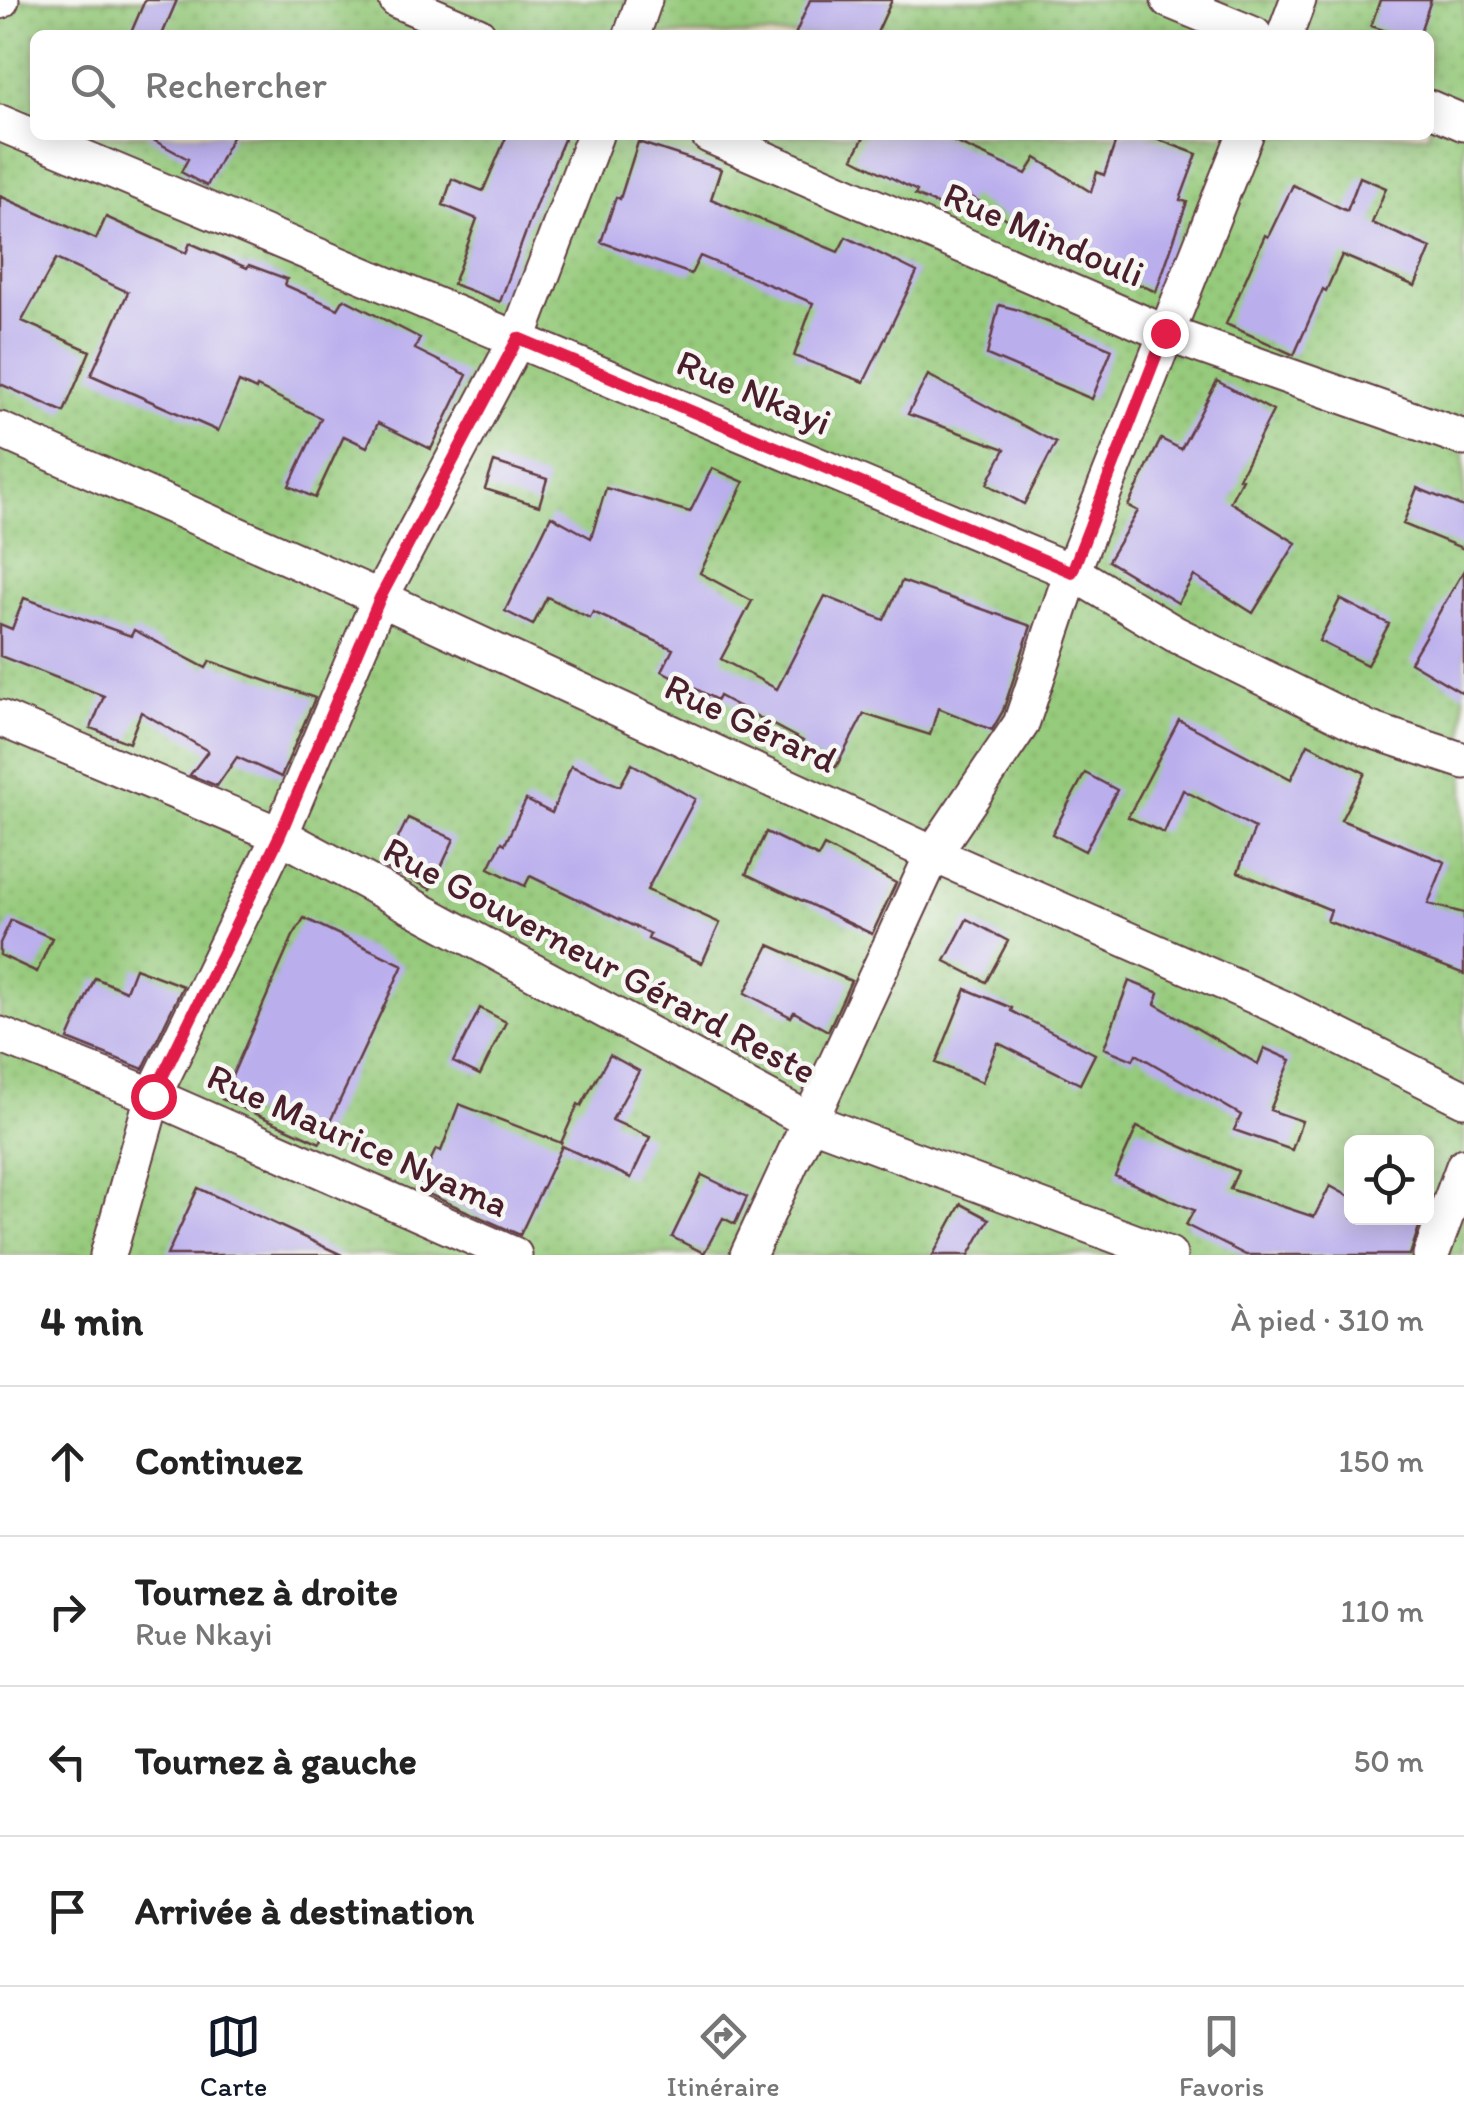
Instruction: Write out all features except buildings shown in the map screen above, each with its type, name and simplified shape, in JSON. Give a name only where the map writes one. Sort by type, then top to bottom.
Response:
[{"type":"street","points":[[397,0],[466,30]]},
{"type":"street","points":[[634,30],[644,0]]},
{"type":"street","points":[[1169,0],[1242,30]]},
{"type":"street","points":[[1288,30],[1298,0]]},
{"type":"street","points":[[1434,110],[1464,123]]},
{"type":"street","name":"Rue Nkayi","points":[[0,123],[30,135]]},
{"type":"street","name":"Rue Nkayi","points":[[41,140],[1072,572],[1175,634],[1368,729],[1464,761]]},
{"type":"street","points":[[108,1255],[153,1096],[280,835],[380,598],[518,338],[594,140]]},
{"type":"street","name":"Rue Mindouli","points":[[721,140],[1165,333],[1464,438]]},
{"type":"street","points":[[748,1255],[932,854],[1020,724],[1072,572],[1243,140]]},
{"type":"street","name":"Rue Gérard","points":[[0,430],[380,598],[932,854],[1280,1006],[1464,1099]]},
{"type":"street","name":"Rue Gouverneur Gérard Reste","points":[[0,718],[280,835],[810,1121],[1169,1255]]},
{"type":"street","name":"Rue Maurice Nyama","points":[[0,1035],[153,1096],[514,1255]]},
{"type":"street","points":[[1430,1255],[1464,1166]]},
{"type":"green space","points":[[0,0],[1464,0],[1464,1255],[0,1255]]},
{"type":"route","points":[[153,1096],[280,835],[380,598],[518,338],[1072,572],[1165,333]]}]
